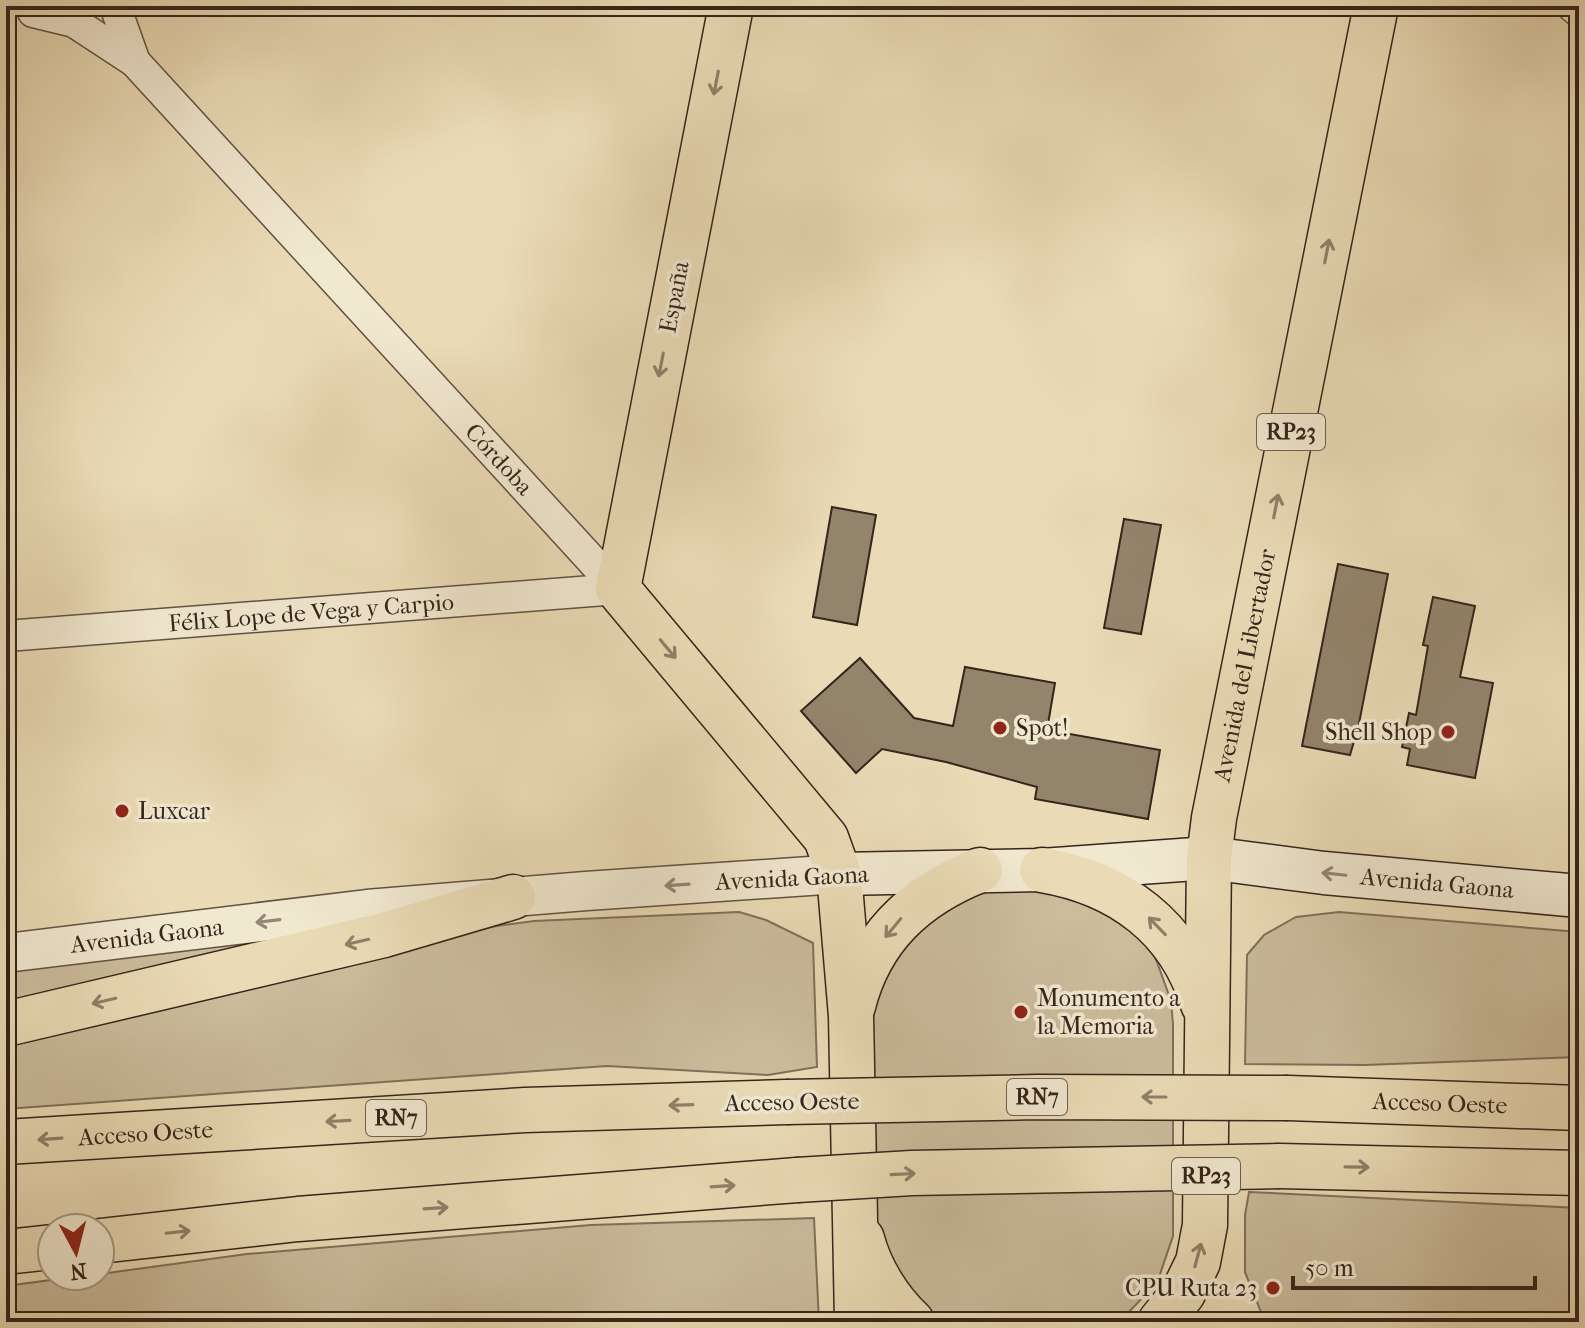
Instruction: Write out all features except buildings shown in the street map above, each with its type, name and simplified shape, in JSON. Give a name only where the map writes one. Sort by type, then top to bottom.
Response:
[{"type":"main road","name":"España","points":[[618,589],[731,6]]},
{"type":"main road","name":"Avenida del Libertador","points":[[1160,1322],[1183,1293],[1198,1262],[1205,1225],[1209,858],[1220,787],[1376,6]]},
{"type":"main road","name":"Córdoba","points":[[618,589],[826,838],[839,874]]},
{"type":"main road","name":"Avenida Gaona","points":[[839,874],[1042,870],[1209,858],[1324,873],[1579,896]]},
{"type":"main road","points":[[851,1016],[866,967],[895,925],[934,892],[980,870]]},
{"type":"main road","points":[[1042,870],[1093,882],[1128,901],[1158,926],[1189,969],[1207,1018]]},
{"type":"main road","points":[[839,874],[851,1016],[857,1322]]},
{"type":"main road","points":[[6,1024],[384,935],[513,897]]},
{"type":"main road","name":"Acceso Oeste","points":[[6,1142],[525,1110],[787,1102],[1038,1097],[1288,1098],[1579,1108]]},
{"type":"main road","points":[[116,1239],[298,1219],[912,1173],[1279,1166],[1579,1173]]},
{"type":"main road","points":[[856,1217],[865,1251],[881,1283],[912,1322]]},
{"type":"main road","points":[[6,1252],[36,1249]]},
{"type":"street","name":"Córdoba","points":[[115,6],[135,62]]},
{"type":"street","points":[[1572,6],[1579,12]]},
{"type":"street","name":"Córdoba","points":[[31,9],[74,22],[135,62],[618,589]]},
{"type":"street","name":"Félix Lope de Vega y Carpio","points":[[6,636],[618,589]]},
{"type":"street","name":"Avenida Gaona","points":[[6,953],[367,909],[839,874]]},
{"type":"shaded area","points":[[956,889],[1086,891],[1147,942],[1157,962],[1171,1001],[1173,1024],[1173,1236],[1157,1283],[1119,1322],[925,1322],[873,1238],[870,985]]},
{"type":"shaded area","points":[[739,912],[766,920],[813,943],[817,1067],[768,1075],[607,1066],[6,1109],[6,1044],[436,934],[534,921]]},
{"type":"shaded area","points":[[1339,912],[1579,932],[1579,1057],[1365,1065],[1245,1064],[1247,955],[1264,935],[1296,917]]},
{"type":"shaded area","points":[[254,940],[255,947],[6,1006],[6,971]]},
{"type":"shaded area","points":[[1249,1192],[1579,1208],[1579,1322],[1284,1322],[1261,1312],[1245,1272],[1245,1215]]},
{"type":"shaded area","points":[[814,1218],[819,1322],[6,1322],[6,1286],[36,1282],[36,1292],[116,1292],[116,1272],[247,1254],[591,1225]]},
{"type":"place","name":"Spot!","points":[[1000,728]]},
{"type":"place","name":"Shell Shop","points":[[1448,732]]},
{"type":"place","name":"Luxcar","points":[[122,811]]},
{"type":"place","name":"Monumento a la Memoria","points":[[1021,1012]]},
{"type":"place","name":"CPU Ruta 23","points":[[1273,1288]]}]
